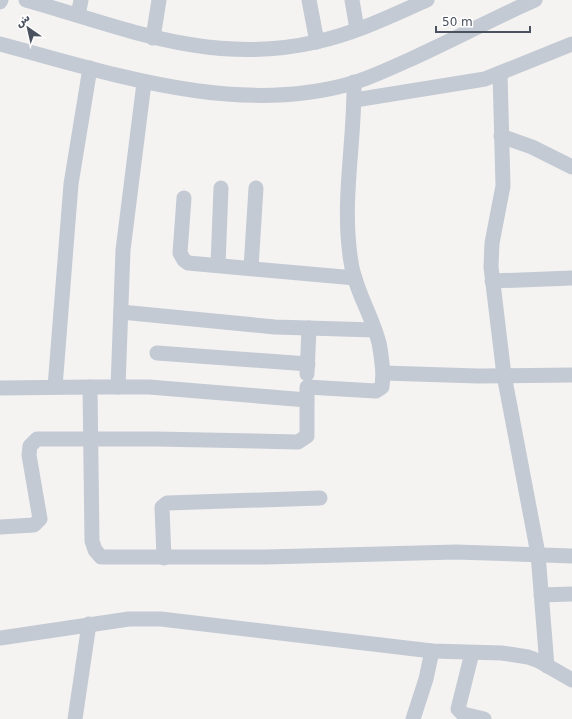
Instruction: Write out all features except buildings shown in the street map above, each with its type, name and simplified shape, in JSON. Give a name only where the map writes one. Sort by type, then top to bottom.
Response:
[{"type":"street","points":[[26,0],[154,38],[186,45],[225,50],[285,48],[317,42],[356,29],[401,5],[426,0]]},
{"type":"street","points":[[78,15],[81,0]]},
{"type":"street","points":[[154,38],[159,0]]},
{"type":"street","points":[[309,0],[317,42]]},
{"type":"street","points":[[352,0],[356,29]]},
{"type":"street","points":[[0,44],[144,82],[257,96],[303,94],[354,82],[438,47],[535,0]]},
{"type":"street","points":[[355,100],[485,79],[572,44]]},
{"type":"street","points":[[55,387],[70,191],[90,68]]},
{"type":"street","points":[[500,73],[503,186],[492,243],[492,281],[504,375],[538,554],[547,666]]},
{"type":"street","points":[[118,387],[123,250],[144,82]]},
{"type":"street","points":[[0,388],[149,387],[307,393],[376,391],[382,387],[383,373],[379,342],[355,278],[351,262],[347,192],[355,100],[354,82]]},
{"type":"street","points":[[501,136],[532,146],[572,167]]},
{"type":"street","points":[[218,265],[221,188]]},
{"type":"street","points":[[251,268],[256,188]]},
{"type":"street","points":[[184,198],[180,253],[188,263],[355,278]]},
{"type":"street","points":[[492,281],[572,278]]},
{"type":"street","points":[[121,312],[275,327],[374,330]]},
{"type":"street","points":[[0,527],[34,525],[40,519],[30,455],[30,446],[34,442],[44,439],[298,442],[306,436],[309,328]]},
{"type":"street","points":[[157,354],[308,364]]},
{"type":"street","points":[[383,373],[572,375]]},
{"type":"street","points":[[90,387],[92,440],[92,541],[98,556],[106,558],[164,558],[456,552],[572,556]]},
{"type":"street","points":[[164,558],[162,507],[167,502],[320,498]]},
{"type":"street","points":[[541,595],[572,594]]},
{"type":"street","points":[[0,638],[129,619],[161,619],[432,651],[502,653],[528,657],[572,680]]},
{"type":"street","points":[[75,719],[90,624]]},
{"type":"street","points":[[412,719],[426,679],[432,651]]},
{"type":"street","points":[[472,653],[458,709],[463,714],[478,718]]}]
